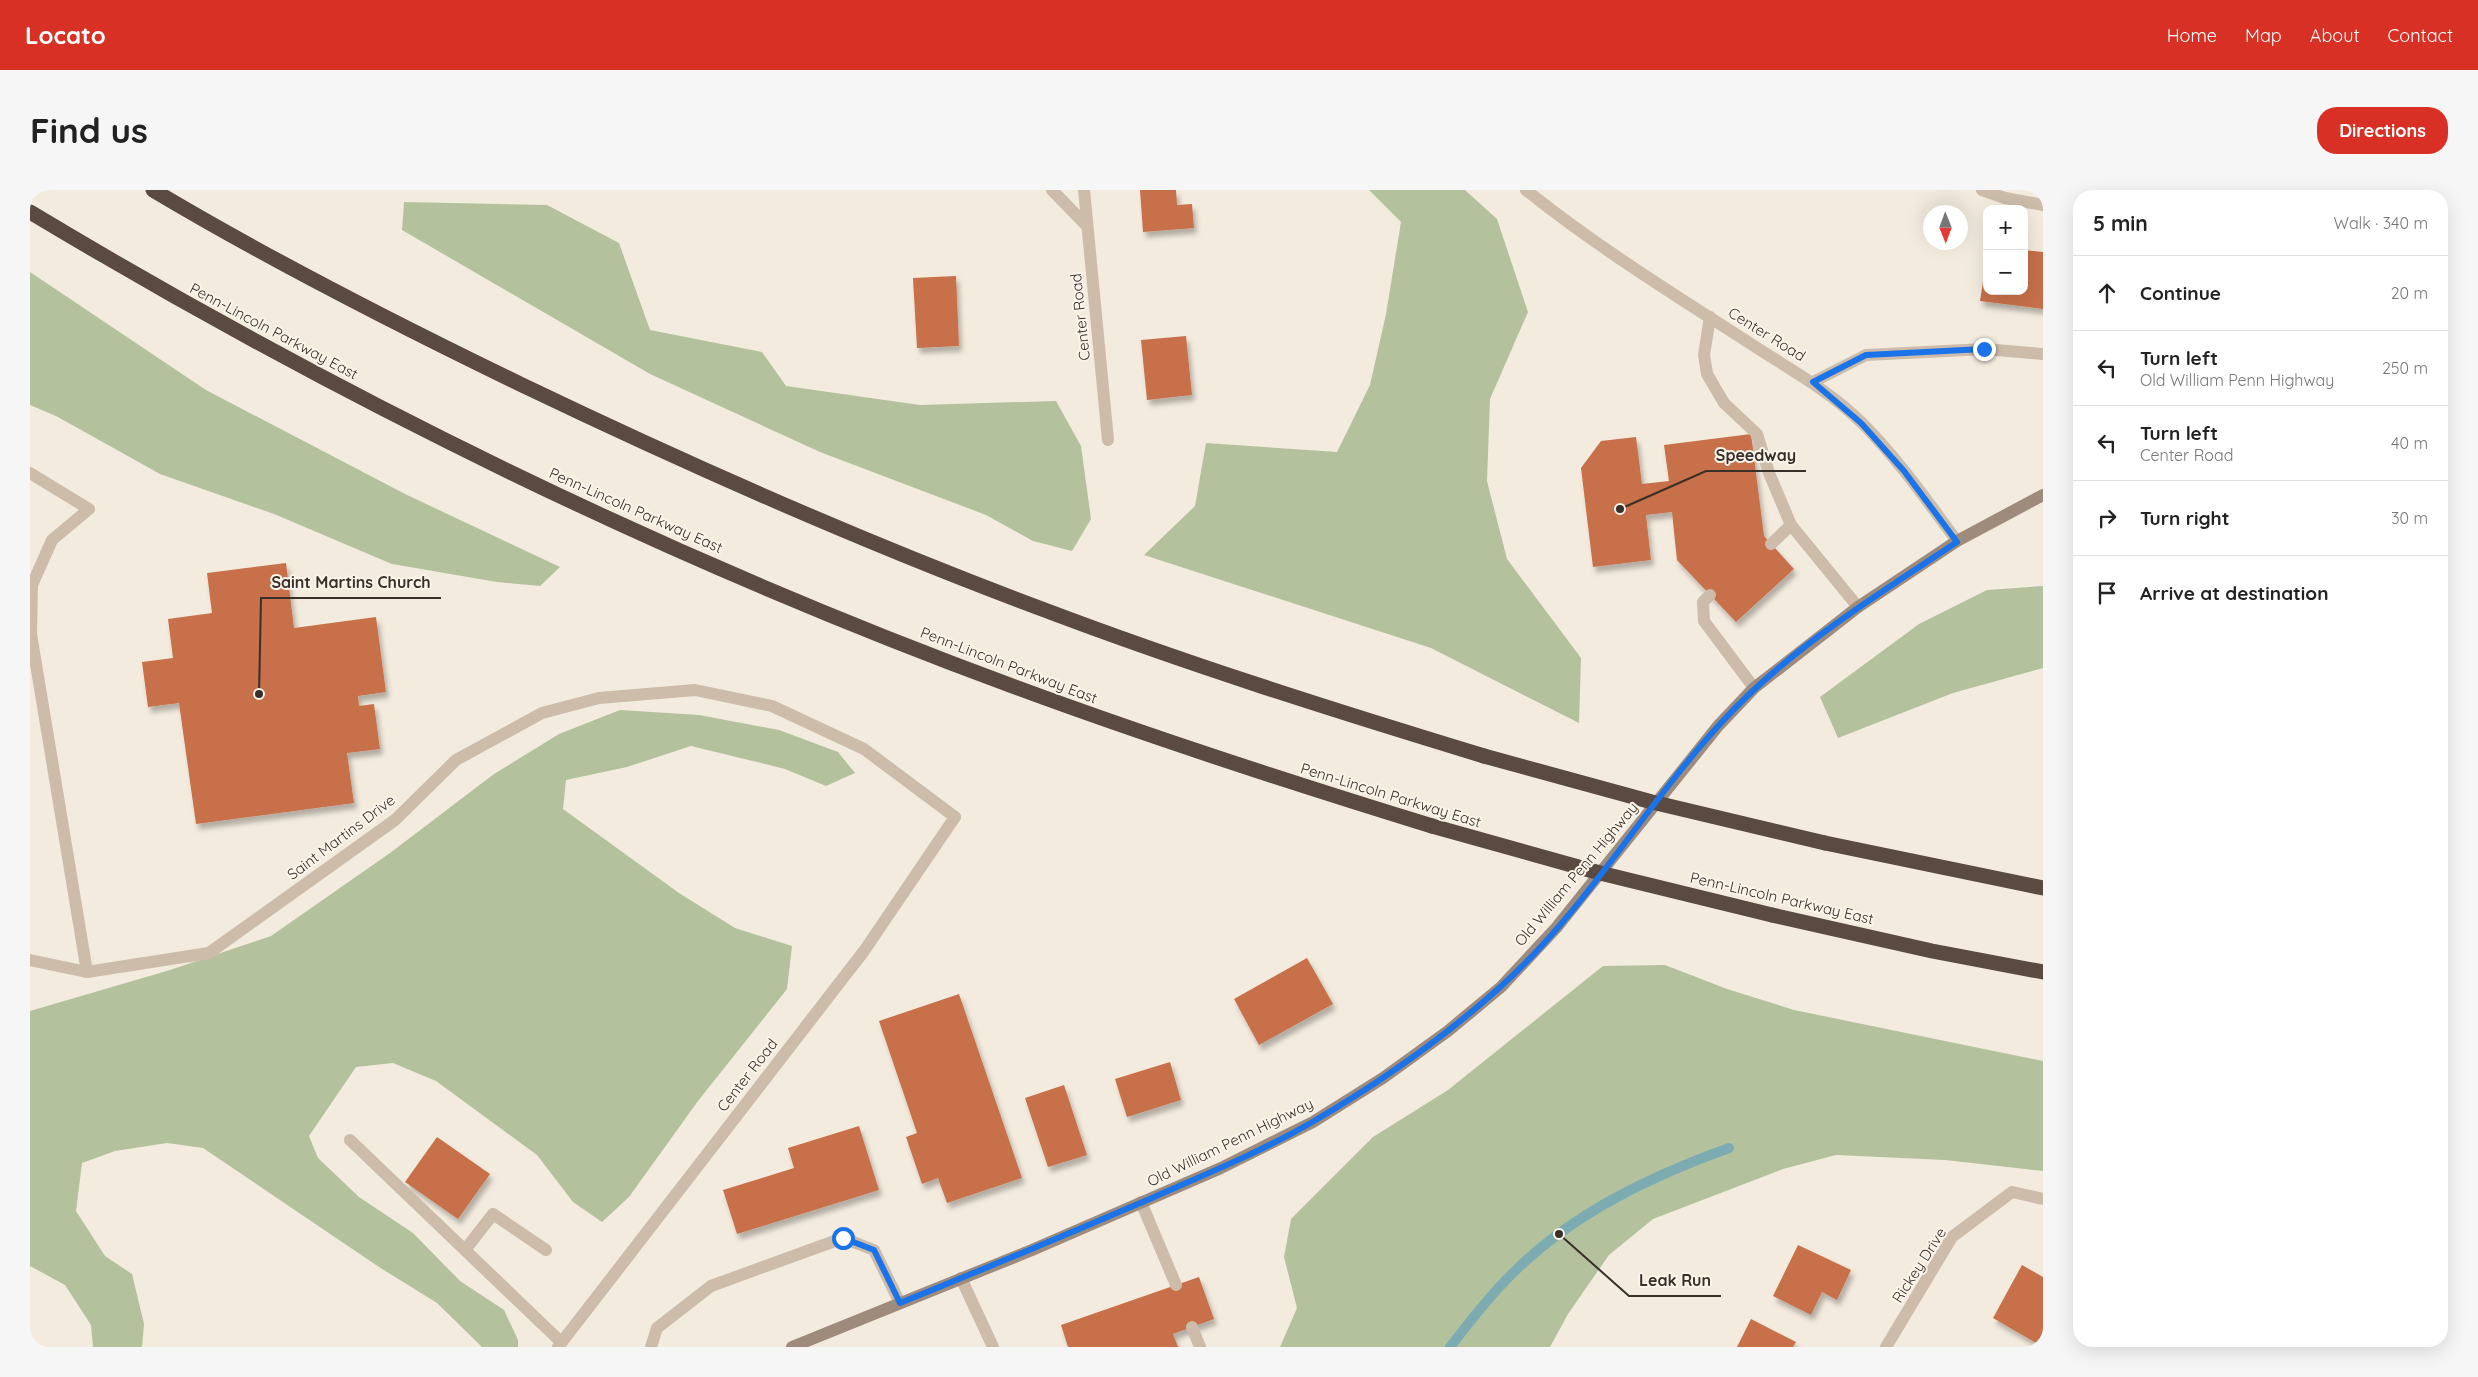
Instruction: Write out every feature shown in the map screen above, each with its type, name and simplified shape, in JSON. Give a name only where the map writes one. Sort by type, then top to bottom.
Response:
[{"type":"highway","points":[[153,190],[315,280],[459,354],[599,422],[891,550],[1051,612],[1344,713],[1484,756],[1652,802],[1825,843],[2043,888]]},
{"type":"highway","name":"Penn-Lincoln Parkway East","points":[[30,212],[136,276],[259,344],[422,429],[564,497],[713,564],[859,626],[1012,686],[1180,746],[1432,826],[1600,873],[1772,915],[1932,951],[2043,972]]},
{"type":"main road","name":"Old William Penn Highway","points":[[792,1347],[1221,1168],[1313,1122],[1383,1078],[1456,1025],[1501,987],[1556,928],[1718,726],[1754,688],[1858,607],[1957,542],[2043,495]]},
{"type":"street","points":[[1052,190],[1087,226]]},
{"type":"street","name":"Center Road","points":[[1084,190],[1108,440]]},
{"type":"street","points":[[1982,190],[2005,198],[2043,205]]},
{"type":"street","name":"Center Road","points":[[1529,191],[1616,256],[1710,318],[1813,382],[1861,423],[1904,471],[1957,542]]},
{"type":"street","points":[[1710,318],[1704,355],[1707,374],[1724,403],[1757,434],[1769,474],[1791,525],[1858,607]]},
{"type":"street","points":[[1813,382],[1866,355],[1984,349],[2043,354]]},
{"type":"street","points":[[30,473],[89,509],[52,540],[32,585],[31,634],[87,972]]},
{"type":"street","points":[[1771,544],[1791,525]]},
{"type":"street","points":[[1710,595],[1703,602],[1704,621],[1754,688]]},
{"type":"street","name":"Saint Martins Drive","points":[[30,960],[87,972],[209,953],[395,820],[456,760],[542,713],[599,698],[695,690],[772,706],[864,750],[956,817]]},
{"type":"street","name":"Center Road","points":[[560,1345],[864,951],[956,817]]},
{"type":"street","points":[[350,1140],[465,1250],[560,1345]]},
{"type":"street","name":"Rickey Drive","points":[[1886,1347],[1952,1238],[2012,1192],[2043,1199]]},
{"type":"street","points":[[1142,1202],[1176,1285]]},
{"type":"street","points":[[465,1250],[493,1214],[546,1250]]},
{"type":"street","points":[[651,1347],[657,1328],[711,1286],[843,1238],[874,1250],[900,1303]]},
{"type":"street","points":[[961,1278],[993,1347]]},
{"type":"street","points":[[1192,1327],[1200,1347]]},
{"type":"green space","points":[[1369,190],[1465,190],[1497,219],[1528,312],[1490,399],[1487,481],[1507,559],[1581,658],[1579,723],[1431,648],[1144,555],[1195,506],[1206,443],[1337,452],[1370,385],[1386,314],[1401,222]]},
{"type":"green space","points":[[404,202],[547,205],[619,243],[650,330],[762,352],[786,386],[920,405],[1056,401],[1081,446],[1091,519],[1072,551],[1033,541],[986,515],[820,452],[650,374],[402,230]]},
{"type":"green space","points":[[30,272],[206,390],[405,494],[560,567],[540,586],[497,582],[392,564],[274,514],[160,474],[56,416],[30,405]]},
{"type":"green space","points":[[2043,586],[2043,668],[1953,693],[1838,738],[1820,697],[1919,624],[1987,590]]},
{"type":"green space","points":[[620,710],[699,715],[779,730],[838,752],[855,773],[826,786],[785,769],[691,746],[627,767],[566,780],[563,809],[679,893],[735,928],[792,946],[787,989],[698,1101],[629,1197],[602,1222],[573,1202],[537,1155],[436,1081],[393,1063],[356,1067],[309,1136],[318,1158],[359,1197],[413,1233],[460,1281],[504,1310],[518,1340],[518,1347],[482,1347],[437,1303],[379,1267],[203,1148],[167,1143],[115,1151],[82,1163],[76,1211],[105,1256],[132,1274],[144,1324],[142,1347],[93,1347],[91,1325],[65,1285],[30,1266],[30,1011],[170,970],[271,936],[390,853],[494,774],[559,734]]},
{"type":"green space","points":[[1665,965],[1727,989],[1794,1010],[2043,1061],[2043,1171],[1945,1160],[1836,1155],[1783,1169],[1653,1219],[1609,1255],[1568,1314],[1550,1347],[1280,1347],[1297,1308],[1284,1257],[1291,1219],[1373,1137],[1448,1090],[1603,966]]},
{"type":"building","points":[[1140,190],[1176,190],[1177,205],[1192,204],[1194,228],[1143,232]]},
{"type":"building","points":[[2028,250],[2043,252],[2043,309],[1980,301],[1983,282],[1983,295],[2028,295]]},
{"type":"building","points":[[956,276],[959,346],[917,348],[913,278]]},
{"type":"building","points":[[1186,336],[1192,395],[1147,400],[1141,340]]},
{"type":"building","points":[[1751,434],[1764,536],[1794,569],[1736,622],[1677,560],[1672,512],[1646,515],[1651,560],[1593,567],[1581,468],[1601,441],[1636,437],[1642,484],[1669,481],[1664,445]]},
{"type":"building","points":[[286,563],[294,628],[376,617],[386,692],[358,696],[359,706],[374,704],[380,749],[347,753],[354,803],[196,824],[179,703],[148,707],[142,662],[173,658],[168,619],[212,613],[207,573]]},
{"type":"building","points":[[1307,958],[1333,1004],[1259,1045],[1234,999]]},
{"type":"building","points":[[959,994],[1022,1178],[947,1203],[938,1178],[922,1184],[906,1137],[917,1133],[879,1021]]},
{"type":"building","points":[[1170,1062],[1181,1100],[1127,1117],[1115,1079]]},
{"type":"building","points":[[1064,1085],[1087,1155],[1048,1167],[1025,1098]]},
{"type":"building","points":[[859,1126],[879,1190],[737,1234],[723,1190],[794,1168],[788,1148]]},
{"type":"building","points":[[437,1137],[490,1174],[458,1219],[405,1182]]},
{"type":"building","points":[[1798,1245],[1851,1270],[1837,1300],[1822,1292],[1811,1315],[1773,1296]]},
{"type":"building","points":[[2022,1265],[2043,1277],[2043,1347],[1993,1318]]},
{"type":"building","points":[[1199,1277],[1214,1319],[1173,1334],[1178,1347],[1068,1347],[1061,1325]]},
{"type":"building","points":[[1751,1319],[1796,1342],[1793,1347],[1737,1347]]},
{"type":"waterway","points":[[1450,1347],[1508,1278],[1540,1248],[1565,1230],[1590,1213],[1644,1183],[1729,1148]]},
{"type":"place","name":"Speedway","points":[[1620,509]]},
{"type":"place","name":"Saint Martins Church","points":[[259,694]]},
{"type":"place","name":"Leak Run","points":[[1559,1234]]},
{"type":"route","points":[[843,1238],[874,1250],[900,1303],[1032,1250],[1221,1168],[1313,1122],[1383,1078],[1448,1031],[1501,987],[1556,928],[1718,726],[1754,688],[1858,607],[1957,542],[1904,471],[1861,423],[1813,382],[1866,355],[1984,349]]}]
